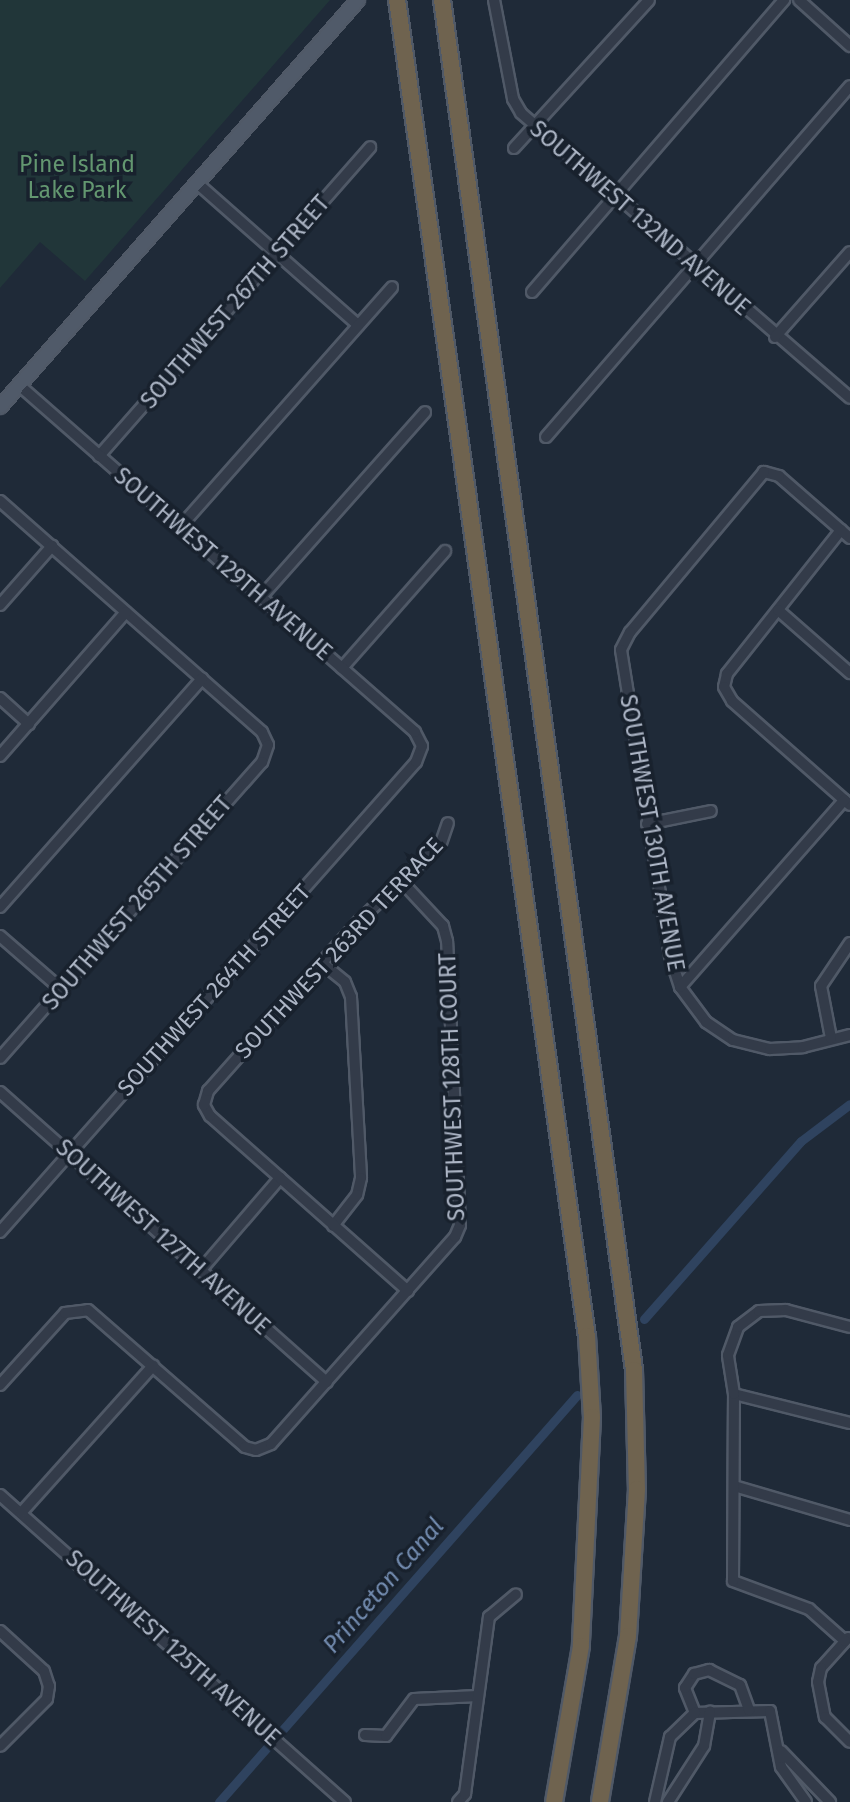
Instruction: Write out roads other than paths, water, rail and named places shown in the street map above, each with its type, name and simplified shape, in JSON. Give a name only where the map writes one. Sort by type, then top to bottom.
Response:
[{"type":"highway","points":[[442,0],[627,1290],[634,1370],[637,1489],[629,1624],[600,1802]]},
{"type":"highway","points":[[398,7],[587,1336],[592,1418],[581,1646],[554,1802]]},
{"type":"main road","points":[[0,407],[358,0]]},
{"type":"street","name":"SOUTHWEST 132ND AVENUE","points":[[494,0],[513,99],[536,127],[775,337],[850,398]]},
{"type":"street","points":[[514,148],[536,127],[649,0]]},
{"type":"street","points":[[532,292],[784,0]]},
{"type":"street","points":[[799,0],[850,46]]},
{"type":"street","points":[[546,437],[850,86]]},
{"type":"street","name":"SOUTHWEST 267TH STREET","points":[[99,456],[370,147]]},
{"type":"street","points":[[197,183],[358,325]]},
{"type":"street","points":[[775,337],[850,252]]},
{"type":"street","points":[[180,527],[392,287]]},
{"type":"street","name":"SOUTHWEST 129TH AVENUE","points":[[19,385],[415,733],[422,746]]},
{"type":"street","points":[[261,597],[425,412]]},
{"type":"street","name":"SOUTHWEST 130TH AVENUE","points":[[846,534],[779,476],[764,472],[629,632],[621,650],[647,824],[680,987],[706,1022],[733,1040],[770,1049],[803,1047],[850,1035]]},
{"type":"street","points":[[0,501],[202,679],[0,907]]},
{"type":"street","points":[[680,987],[847,803],[732,701],[724,687],[727,674],[778,610],[846,534]]},
{"type":"street","points":[[1,602],[52,546]]},
{"type":"street","points":[[342,668],[446,551]]},
{"type":"street","points":[[778,610],[850,673]]},
{"type":"street","points":[[0,756],[126,612]]},
{"type":"street","name":"SOUTHWEST 265TH STREET","points":[[0,1058],[262,761],[268,745],[262,732],[202,679]]},
{"type":"street","points":[[0,698],[29,724]]},
{"type":"street","name":"SOUTHWEST 264TH STREET","points":[[0,1232],[416,762],[422,746]]},
{"type":"street","points":[[647,824],[711,811]]},
{"type":"street","name":"SOUTHWEST 263RD TERRACE","points":[[280,1178],[204,1105],[208,1091],[323,964],[401,881],[441,843],[448,823]]},
{"type":"street","name":"SOUTHWEST 128TH COURT","points":[[153,1366],[245,1447],[256,1450],[271,1444],[408,1292],[460,1225],[447,941],[443,926],[401,881]]},
{"type":"street","points":[[0,936],[61,989]]},
{"type":"street","points":[[831,1038],[821,986],[850,943]]},
{"type":"street","points":[[323,964],[345,982],[351,997],[361,1178],[357,1195],[333,1226]]},
{"type":"street","name":"SOUTHWEST 127TH AVENUE","points":[[0,1092],[327,1382]]},
{"type":"street","points":[[200,1271],[280,1178],[408,1292]]},
{"type":"street","points":[[0,1385],[65,1313],[76,1308],[88,1310],[153,1366],[21,1513]]},
{"type":"street","points":[[850,1326],[775,1309],[746,1318],[731,1338],[728,1355],[734,1394],[733,1581],[809,1609],[848,1639],[821,1668],[818,1682],[825,1717],[850,1742]]},
{"type":"street","points":[[734,1394],[850,1423]]},
{"type":"street","points":[[734,1486],[850,1520]]},
{"type":"street","name":"SOUTHWEST 125TH AVENUE","points":[[0,1496],[345,1802]]},
{"type":"street","points":[[458,1802],[465,1794],[489,1617],[516,1594]]},
{"type":"street","points":[[0,1631],[44,1671],[49,1686],[47,1699],[0,1746]]},
{"type":"street","points":[[695,1713],[685,1688],[694,1674],[709,1670],[740,1685],[749,1710]]},
{"type":"street","points":[[365,1735],[386,1736],[414,1699],[478,1696]]},
{"type":"street","points":[[655,1802],[670,1737],[695,1713],[749,1710],[771,1711],[776,1744],[787,1779],[806,1802]]},
{"type":"street","points":[[668,1802],[704,1746],[710,1712]]},
{"type":"street","points":[[776,1744],[826,1801]]},
{"type":"waterway","name":"Princeton Canal","points":[[644,1319],[801,1141],[850,1104]]},
{"type":"waterway","name":"Princeton Canal","points":[[219,1802],[577,1395]]},
{"type":"park label","name":"Pine Island Lake Park","points":[[77,177]]}]
